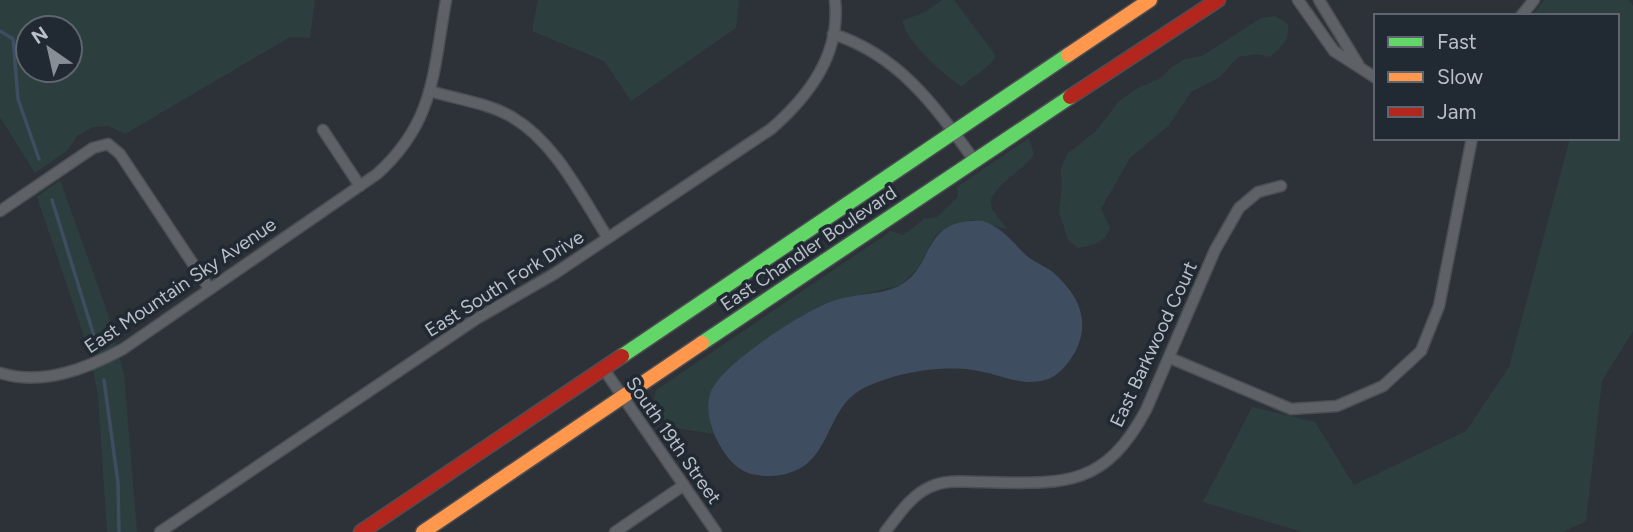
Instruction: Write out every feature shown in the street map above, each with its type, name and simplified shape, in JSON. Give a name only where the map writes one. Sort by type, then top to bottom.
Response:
[{"type":"main road","name":"East Chandler Boulevard","points":[[361,532],[1150,0]]},
{"type":"main road","name":"East Chandler Boulevard","points":[[423,532],[974,160],[1217,0]]},
{"type":"street","name":"East Mountain Sky Avenue","points":[[3,374],[42,376],[88,368],[123,349],[384,168],[408,142],[424,112],[446,0]]},
{"type":"street","name":"East South Fork Drive","points":[[160,532],[464,327],[608,238],[771,129],[796,107],[819,79],[833,34],[835,0]]},
{"type":"street","points":[[1298,0],[1334,51],[1374,77]]},
{"type":"street","points":[[1319,0],[1359,66]]},
{"type":"street","points":[[1523,14],[1534,0]]},
{"type":"street","points":[[833,34],[855,41],[903,73],[927,95],[974,160]]},
{"type":"street","points":[[430,91],[487,107],[511,117],[534,134],[553,155],[608,238]]},
{"type":"street","points":[[323,130],[360,186]]},
{"type":"street","points":[[1170,358],[1291,409],[1337,406],[1384,386],[1421,351],[1438,306],[1472,140]]},
{"type":"street","points":[[0,211],[93,148],[108,144],[120,154],[209,288]]},
{"type":"street","name":"East Barkwood Court","points":[[885,532],[922,491],[933,485],[952,481],[1039,483],[1068,480],[1093,471],[1115,457],[1133,435],[1170,358],[1215,250],[1239,208],[1258,192],[1281,186]]},
{"type":"street","name":"South 19th Street","points":[[603,368],[716,532]]},
{"type":"street","points":[[615,532],[684,485]]},
{"type":"shaded area","points":[[0,0],[315,0],[310,38],[290,37],[125,134],[108,126],[93,127],[77,136],[68,150],[35,173],[0,117]]},
{"type":"shaded area","points":[[538,0],[739,0],[736,28],[631,101],[604,61],[532,31]]},
{"type":"shaded area","points":[[942,0],[954,0],[996,56],[962,87],[936,67],[918,48],[902,21],[925,12]]},
{"type":"shaded area","points":[[1544,0],[1629,0],[1633,6],[1633,331],[1602,381],[1586,521],[1563,532],[1302,532],[1203,502],[1252,407],[1315,422],[1354,485],[1466,431],[1509,367],[1569,140],[1619,140],[1619,14],[1534,14]]},
{"type":"shaded area","points":[[1275,16],[1287,23],[1288,34],[1282,46],[1270,57],[1258,54],[1238,57],[1220,77],[1191,92],[1169,125],[1130,158],[1101,209],[1110,228],[1105,237],[1093,245],[1078,248],[1068,240],[1059,212],[1062,182],[1060,170],[1067,154],[1096,131],[1119,101],[1138,88],[1161,78],[1170,68],[1185,59],[1202,56],[1261,18]]},
{"type":"shaded area","points":[[1029,138],[1034,154],[991,199],[992,209],[1007,229],[972,220],[948,227],[935,236],[918,268],[901,285],[827,303],[724,373],[711,427],[714,434],[669,427],[653,404],[656,390],[891,231],[903,235],[924,219],[937,217],[958,197],[957,187]]},
{"type":"shaded area","points":[[60,180],[109,317],[124,374],[137,532],[107,532],[98,395],[89,351],[37,197]]},
{"type":"water","points":[[983,221],[1002,231],[1027,256],[1054,273],[1076,300],[1082,319],[1080,341],[1063,369],[1055,376],[1035,382],[960,369],[932,370],[889,378],[864,388],[850,398],[817,453],[806,465],[790,473],[769,476],[741,470],[731,461],[715,436],[708,408],[710,394],[716,382],[728,369],[763,341],[817,308],[838,299],[897,287],[910,279],[938,236],[948,227],[962,222]]},
{"type":"waterway","points":[[0,31],[13,39],[18,99],[39,159]]},
{"type":"waterway","points":[[52,200],[95,339]]},
{"type":"waterway","points":[[104,380],[118,483],[119,532]]},
{"type":"traffic: fast","points":[[622,356],[1068,55]]},
{"type":"traffic: fast","points":[[702,343],[1070,97]]},
{"type":"traffic: slow","points":[[1068,55],[1150,0]]},
{"type":"traffic: slow","points":[[423,532],[702,343]]},
{"type":"traffic: jam","points":[[1070,97],[1218,0]]},
{"type":"traffic: jam","points":[[361,532],[622,356]]}]
